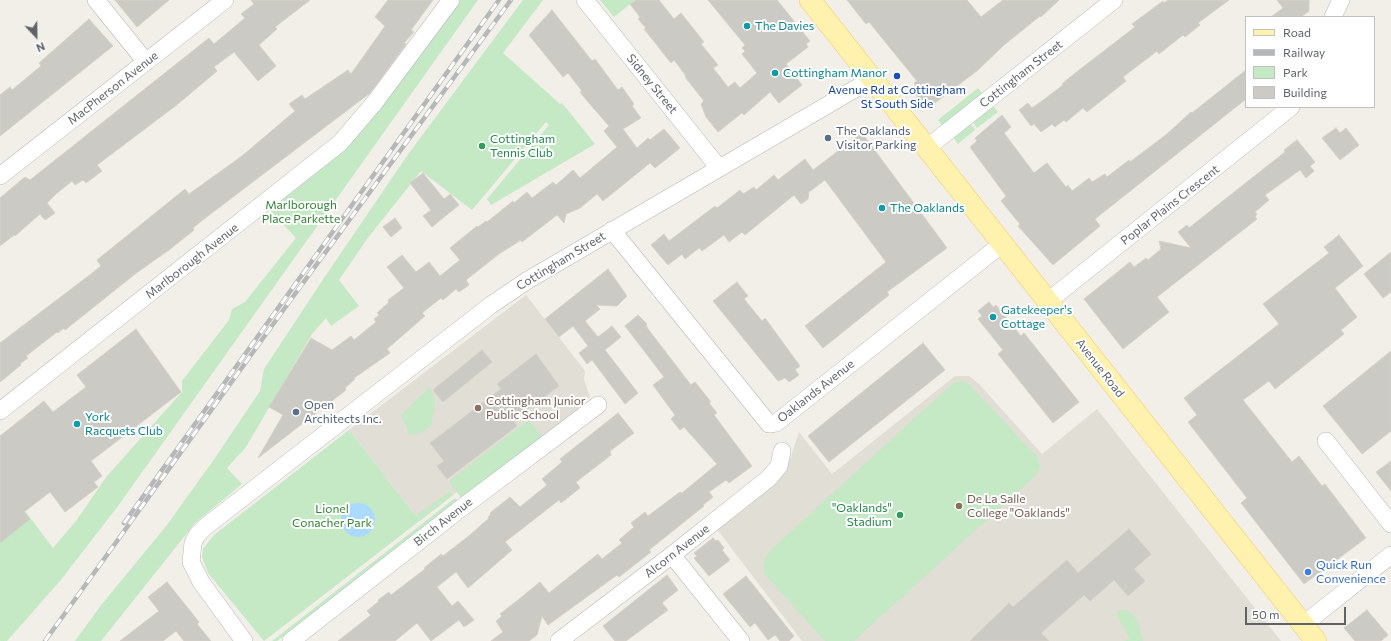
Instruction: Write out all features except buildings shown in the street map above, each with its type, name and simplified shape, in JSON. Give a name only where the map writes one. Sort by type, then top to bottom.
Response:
[{"type":"main road","name":"Avenue Road","points":[[810,0],[928,148],[1047,302],[1310,633]]},
{"type":"street","points":[[96,0],[146,62]]},
{"type":"street","name":"MacPherson Avenue","points":[[0,176],[225,0]]},
{"type":"street","name":"Marlborough Avenue","points":[[0,410],[224,236],[340,143],[375,102],[451,0]]},
{"type":"street","name":"Sidney Street","points":[[585,0],[719,168]]},
{"type":"street","name":"Cottingham Street","points":[[928,148],[1114,0]]},
{"type":"street","points":[[1333,16],[1340,0]]},
{"type":"street","name":"Cottingham Street","points":[[244,641],[200,582],[191,562],[193,543],[197,535],[491,305],[528,280],[872,78]]},
{"type":"street","name":"Poplar Plains Crescent","points":[[1047,302],[1290,108]]},
{"type":"street","name":"Oaklands Avenue","points":[[612,230],[769,424],[776,423],[1002,244]]},
{"type":"street","name":"Birch Avenue","points":[[291,641],[464,506],[598,405]]},
{"type":"street","points":[[1326,441],[1391,524]]},
{"type":"street","name":"Alcorn Avenue","points":[[559,641],[672,556],[768,478],[779,466],[782,451]]},
{"type":"street","points":[[1310,633],[1391,555]]},
{"type":"street","points":[[672,556],[741,641]]},
{"type":"shaded area","name":"Cottingham Junior Public School","points":[[526,295],[585,371],[584,379],[590,398],[582,397],[576,401],[579,409],[462,499],[457,492],[420,521],[349,430]]},
{"type":"shaded area","name":"De La Salle College \"Oaklands\"","points":[[955,376],[969,376],[979,384],[1042,454],[1097,409],[1281,641],[802,641],[716,528],[784,473],[799,432],[832,474]]},
{"type":"green space","name":"Marlborough Place Parkette","points":[[457,0],[478,0],[118,506],[60,581],[7,641],[0,641],[0,478],[53,548],[76,521],[107,476],[182,392],[182,381],[229,320],[232,309],[245,302],[296,238],[269,209]]},
{"type":"green space","points":[[523,0],[543,0],[503,53],[560,104],[562,103],[595,144],[491,205],[487,199],[549,125],[546,122],[472,210],[421,171],[367,239],[339,280],[359,306],[331,326],[326,318],[312,334],[246,447],[227,468],[242,484],[195,523],[101,641],[75,641],[102,604],[167,525],[215,458],[260,391],[264,369],[324,278],[409,153]]},
{"type":"green space","points":[[600,0],[635,0],[614,17]]},
{"type":"green space","points":[[978,88],[984,95],[947,123],[942,125],[938,120]]},
{"type":"green space","points":[[992,105],[998,112],[977,128],[972,121]]},
{"type":"green space","points":[[970,123],[975,130],[958,144],[953,137]]},
{"type":"green space","name":"\"Oaklands\" Stadium","points":[[959,381],[968,383],[1038,458],[1040,467],[1037,474],[854,641],[825,641],[766,576],[763,567],[765,558],[773,548],[952,384]]},
{"type":"green space","points":[[429,388],[434,396],[435,404],[431,425],[422,432],[410,435],[401,415]]},
{"type":"green space","points":[[529,421],[543,437],[462,499],[449,481]]},
{"type":"green space","name":"Lionel Conacher Park","points":[[349,430],[416,516],[450,491],[453,495],[264,641],[208,573],[202,557],[203,549],[214,535]]},
{"type":"green space","points":[[455,498],[459,502],[277,641],[272,641]]},
{"type":"green space","points":[[1126,610],[1137,619],[1143,641],[1123,641],[1130,639],[1117,616],[1117,612]]},
{"type":"water","points":[[358,503],[370,508],[375,520],[370,532],[358,537],[346,532],[341,520],[346,508]]},
{"type":"railway","points":[[124,523],[499,0]]},
{"type":"railway","points":[[45,641],[292,298],[511,0]]},
{"type":"place","name":"The Davies","points":[[747,26]]},
{"type":"place","name":"Cottingham Manor","points":[[775,73]]},
{"type":"place","name":"Avenue Rd at Cottingham St South Side","points":[[897,76]]},
{"type":"place","name":"The Oaklands Visitor Parking","points":[[828,138]]},
{"type":"place","name":"Cottingham Tennis Club","points":[[482,146]]},
{"type":"place","name":"The Oaklands","points":[[882,208]]},
{"type":"place","name":"Gatekeeper's Cottage","points":[[993,317]]},
{"type":"place","name":"Cottingham Junior Public School","points":[[478,408]]},
{"type":"place","name":"Open Architects Inc.","points":[[296,412]]},
{"type":"place","name":"York Racquets Club","points":[[77,424]]},
{"type":"place","name":"De La Salle College \"Oaklands\"","points":[[959,506]]},
{"type":"place","name":"\"Oaklands\" Stadium","points":[[900,515]]},
{"type":"place","name":"Quick Run Convenience","points":[[1308,572]]}]
